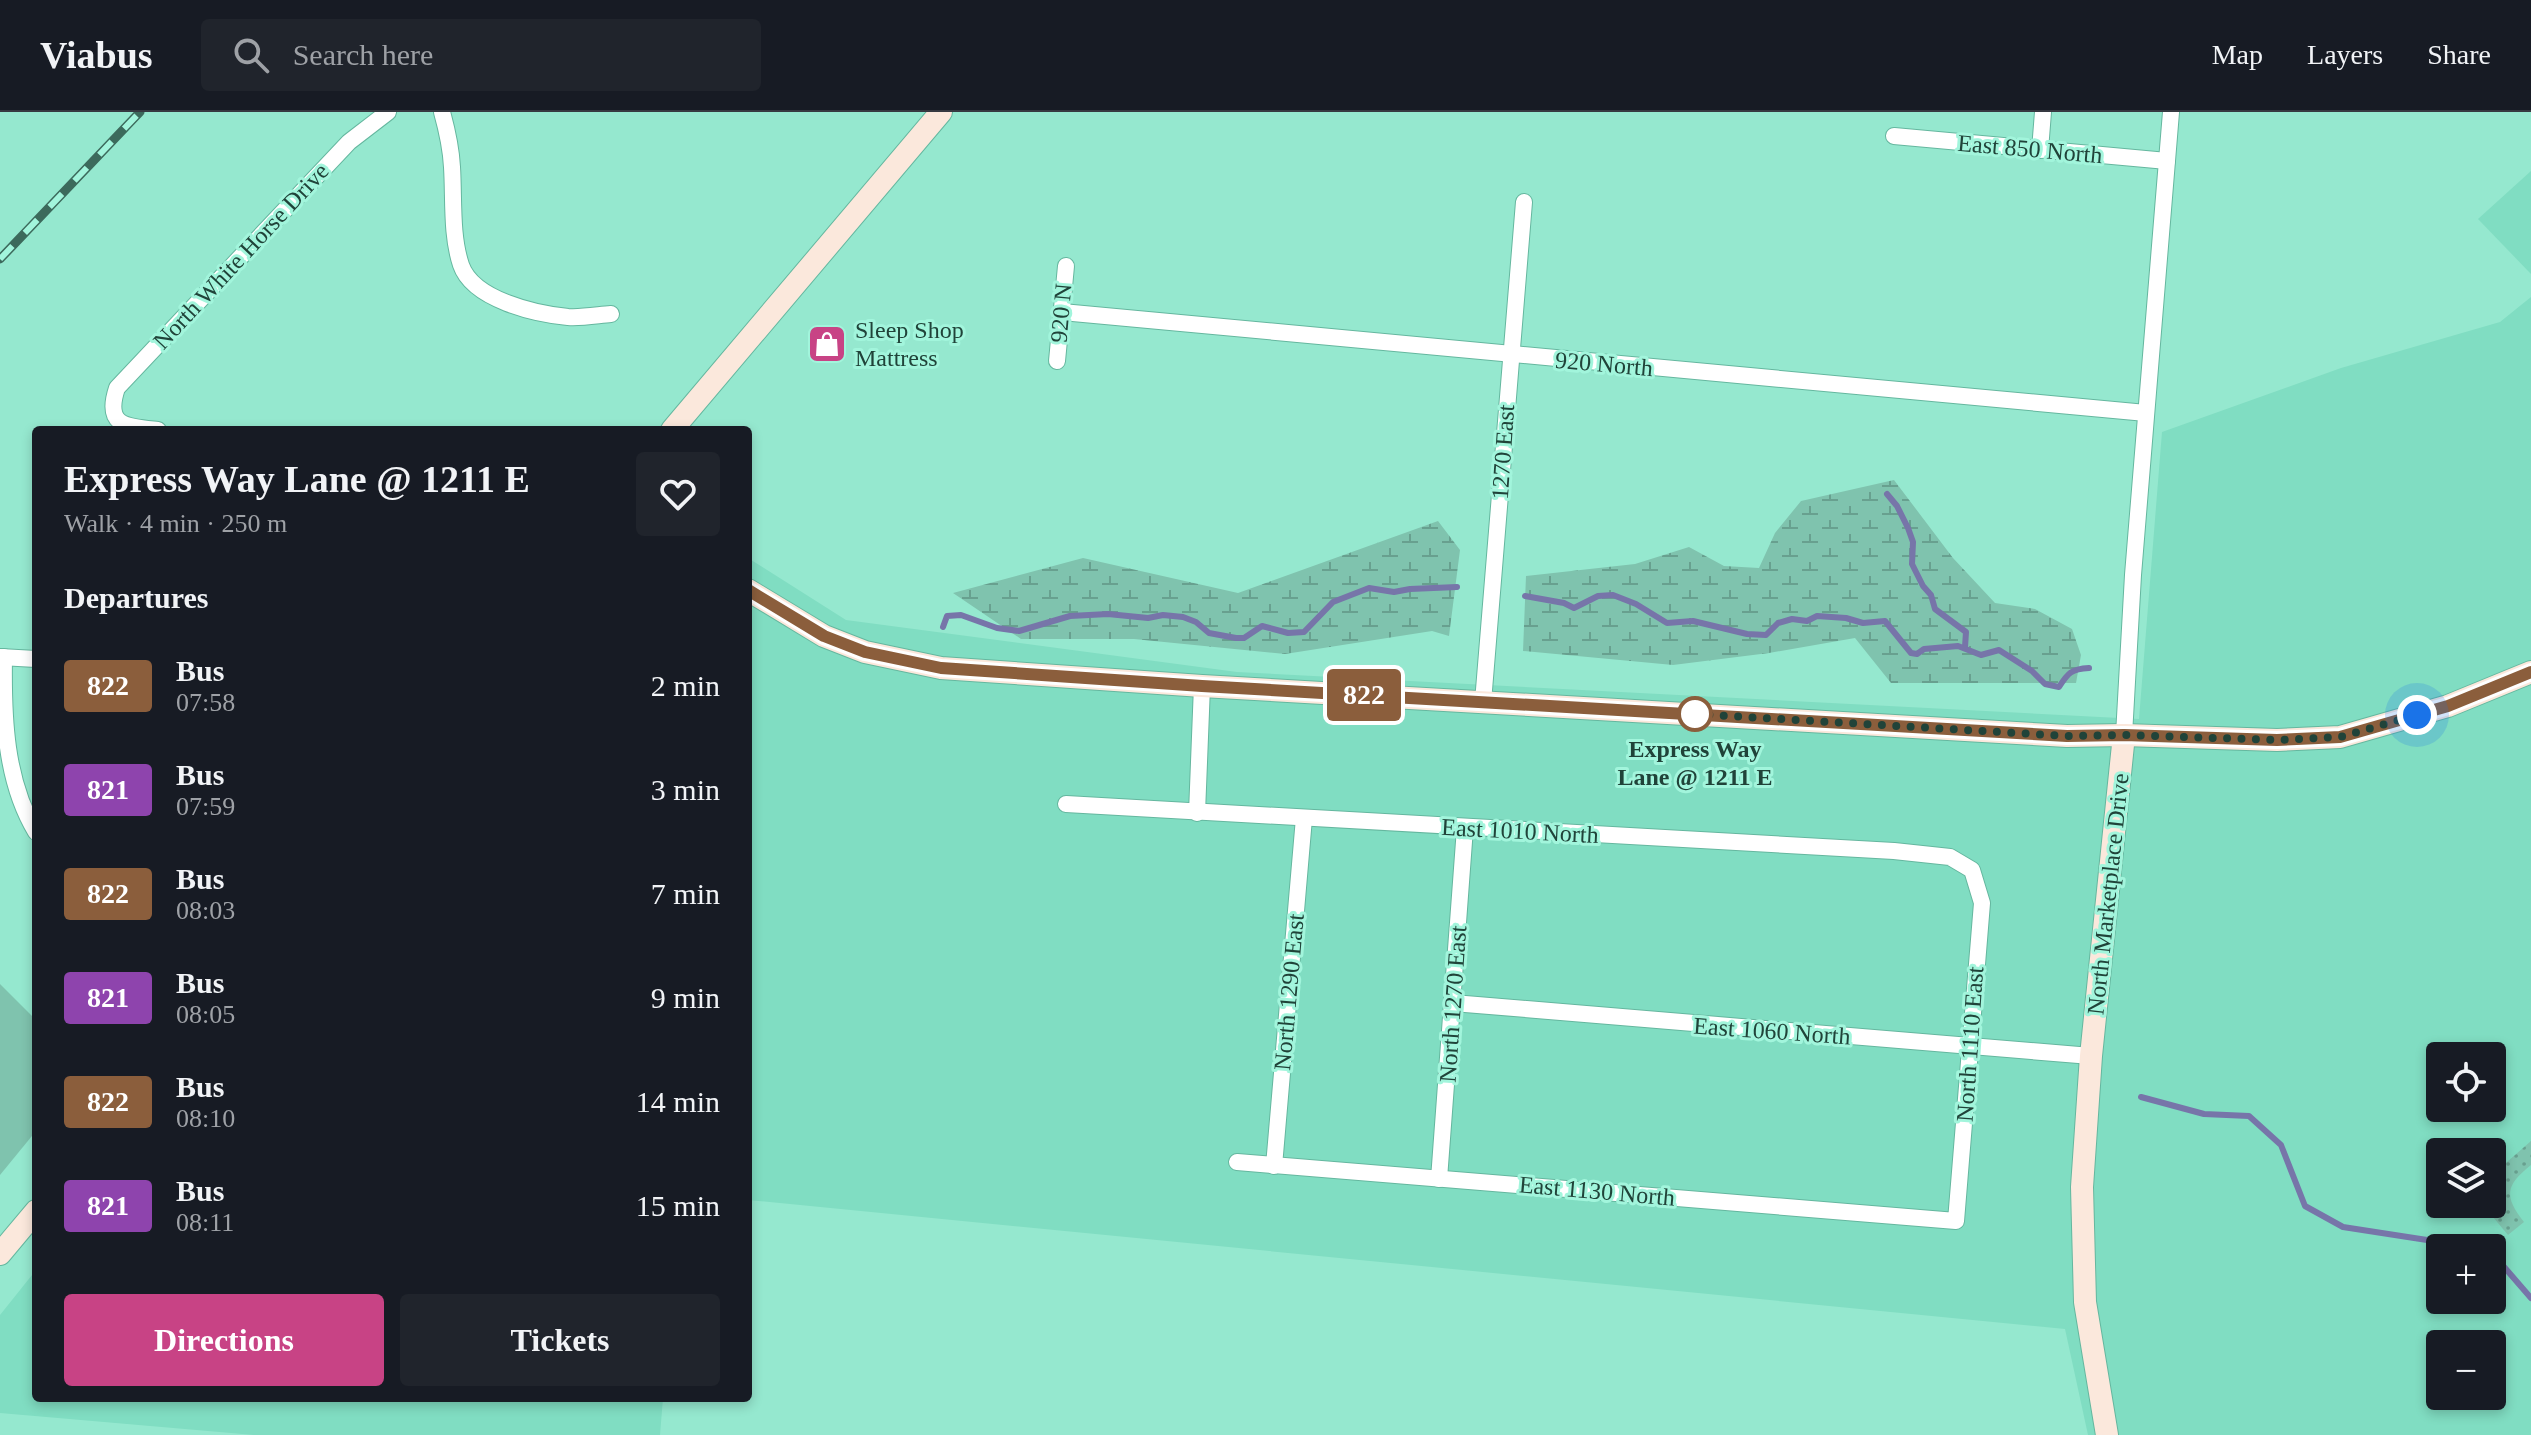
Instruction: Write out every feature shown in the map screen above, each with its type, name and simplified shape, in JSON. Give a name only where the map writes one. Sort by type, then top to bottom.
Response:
[{"type":"street","name":"North White Horse Drive","points":[[125,426],[118,423],[113,413],[117,388],[349,142],[388,112]]},
{"type":"street","points":[[442,112],[449,139],[457,247],[462,269],[476,285],[496,299],[516,307],[569,317],[611,314]]},
{"type":"street","points":[[675,426],[941,112]]},
{"type":"street","points":[[2040,150],[2043,112]]},
{"type":"street","name":"North Marketplace Drive","points":[[2107,1435],[2085,1302],[2082,1187],[2091,1056],[2124,735],[2133,575],[2171,112]]},
{"type":"street","name":"East 850 North","points":[[1894,136],[2167,161]]},
{"type":"street","name":"1270 East","points":[[1483,702],[1524,202]]},
{"type":"street","name":"920 N","points":[[1057,361],[1066,266]]},
{"type":"street","name":"920 North","points":[[1062,312],[2146,413]]},
{"type":"street","points":[[752,592],[824,636],[865,652],[941,668],[2067,736],[2277,740],[2340,737],[2448,706],[2531,672]]},
{"type":"street","points":[[32,659],[2,657],[3,711],[12,767],[32,825]]},
{"type":"street","points":[[1197,813],[1202,686]]},
{"type":"street","name":"East 1010 North","points":[[1066,804],[1894,851],[1950,857],[1972,870]]},
{"type":"street","name":"North 1290 East","points":[[1274,1166],[1304,818]]},
{"type":"street","name":"North 1270 East","points":[[1439,1179],[1465,828]]},
{"type":"street","name":"North 1110 East","points":[[1956,1221],[1982,903],[1972,870]]},
{"type":"street","name":"East 1060 North","points":[[1453,1003],[2091,1056]]},
{"type":"street","name":"East 1130 North","points":[[1237,1162],[1956,1221]]},
{"type":"street","points":[[0,1254],[32,1216]]},
{"type":"shaded area","points":[[2531,171],[2531,274],[2478,219]]},
{"type":"shaded area","points":[[2531,297],[2531,1435],[2088,1435],[2065,1329],[752,1200],[752,561],[846,620],[1237,672],[2139,719],[2162,432],[2341,368],[2500,322]]},
{"type":"shaded area","points":[[32,1275],[32,1402],[663,1402],[660,1435],[254,1435],[0,1413],[0,1315]]},
{"type":"green space","points":[[1894,480],[1953,558],[1995,603],[2035,609],[2072,629],[2081,655],[2076,683],[1891,683],[1855,638],[1673,665],[1523,651],[1526,576],[1635,564],[1689,547],[1724,566],[1759,568],[1775,533],[1801,501]]},
{"type":"green space","points":[[1438,521],[1460,550],[1449,636],[1432,631],[1285,654],[1134,639],[1021,639],[953,593],[1083,558],[1238,593]]},
{"type":"green space","points":[[0,984],[32,1016],[32,1136],[0,1175]]},
{"type":"green space","points":[[2531,1141],[2531,1165],[2516,1179],[2510,1192],[2513,1205],[2524,1222],[2508,1235],[2494,1218],[2506,1218],[2506,1163]]},
{"type":"waterway","points":[[1887,494],[1908,528],[1913,542],[1912,564],[1923,586],[1931,595],[1935,609],[1966,632],[1965,647]]},
{"type":"waterway","points":[[943,627],[947,616],[961,615],[997,628],[1019,631],[1070,616],[1108,614],[1148,618],[1163,615],[1196,622],[1209,633],[1244,638],[1262,626],[1288,633],[1304,632],[1333,602],[1369,588],[1394,592],[1457,587]]},
{"type":"waterway","points":[[1525,596],[1564,603],[1574,608],[1598,596],[1613,595],[1636,604],[1667,623],[1693,621],[1747,634],[1766,635],[1778,623],[1792,619],[1807,621],[1817,616],[1863,623],[1885,621],[1911,653],[1958,646],[1981,655],[1999,650],[2032,671],[2045,684],[2059,687],[2071,673],[2089,668]]},
{"type":"waterway","points":[[2141,1097],[2204,1114],[2249,1116],[2281,1145],[2305,1206],[2343,1227],[2426,1240]]},
{"type":"waterway","points":[[2506,1269],[2531,1298]]},
{"type":"railway","points":[[0,259],[140,112]]},
{"type":"bus line","name":"822","points":[[752,593],[824,636],[865,652],[941,668],[2067,736],[2277,740],[2340,737],[2448,706],[2531,672]]},
{"type":"place","name":"Sleep Shop Mattress","points":[[827,344]]},
{"type":"place","name":"Express Way Lane @ 1211 E","points":[[1695,714]]},
{"type":"route","points":[[1695,714],[2067,736],[2277,740],[2340,737],[2417,715]]}]
